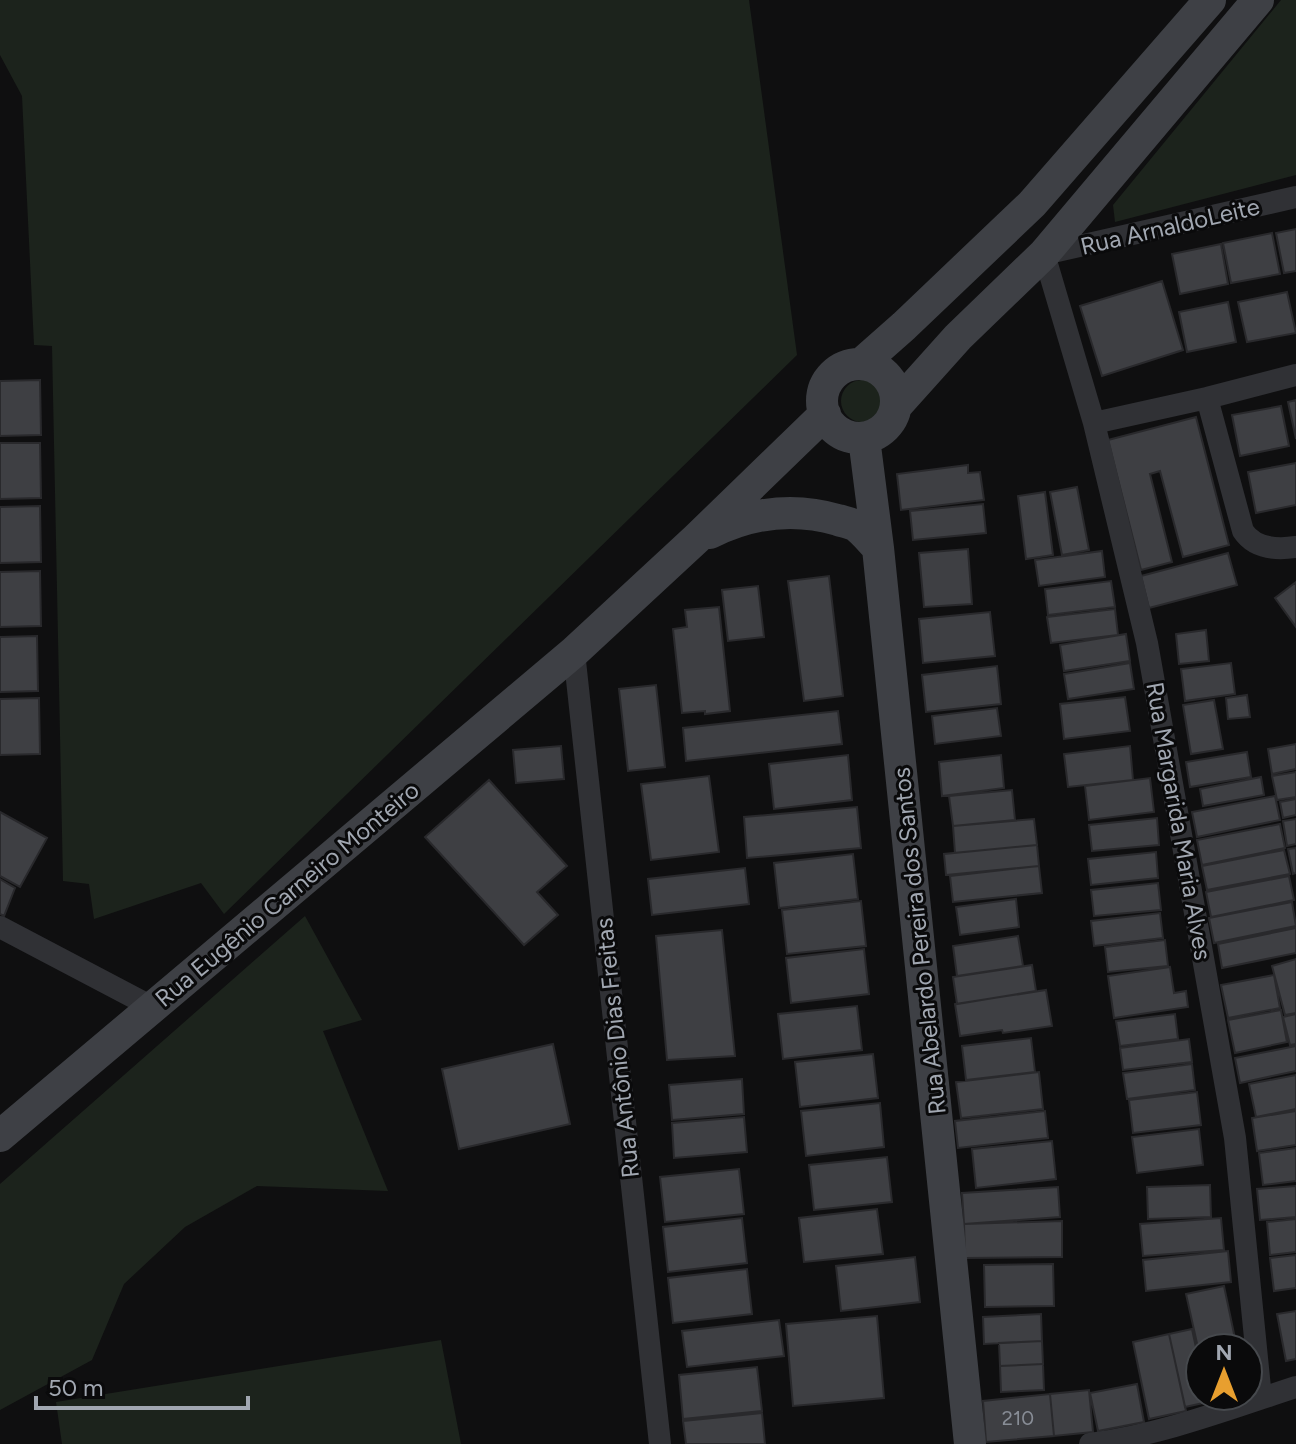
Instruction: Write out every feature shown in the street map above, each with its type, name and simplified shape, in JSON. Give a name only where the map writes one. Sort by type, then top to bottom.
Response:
[{"type":"main road","points":[[861,364],[1032,204],[1210,0]]},
{"type":"main road","points":[[897,405],[958,337],[1044,254],[1258,0]]},
{"type":"main road","points":[[849,365],[873,366],[884,372],[891,382],[897,405],[886,427],[864,438],[852,437],[831,425],[822,403],[823,390],[838,370],[849,365]]},
{"type":"main road","name":"Rua Eugênio Carneiro Monteiro","points":[[0,1136],[574,652],[825,414]]},
{"type":"main road","name":"Rua Abelardo Pereira dos Santos","points":[[864,438],[970,1444]]},
{"type":"main road","points":[[696,539],[728,524],[759,515],[791,512],[823,516],[854,525],[878,548]]},
{"type":"street","name":"Rua ArnaldoLeite","points":[[1044,254],[1296,197]]},
{"type":"street","name":"Rua Margarida Maria Alves","points":[[1044,254],[1094,423],[1147,643],[1233,1123],[1254,1332]]},
{"type":"street","points":[[1094,423],[1296,375]]},
{"type":"street","points":[[1207,398],[1243,531],[1257,545],[1296,547]]},
{"type":"street","name":"Rua Antônio Dias Freitas","points":[[574,652],[660,1444]]},
{"type":"street","points":[[0,927],[152,1007]]},
{"type":"street","points":[[1264,1397],[1296,1387]]},
{"type":"street","points":[[1090,1444],[1135,1436],[1220,1412]]},
{"type":"shaded area","points":[[0,0],[749,0],[797,355],[224,914],[201,883],[94,919],[89,884],[63,881],[52,346],[34,345],[22,96],[0,55]]},
{"type":"shaded area","points":[[1281,0],[1296,0],[1296,175],[1115,222],[1113,205]]},
{"type":"shaded area","points":[[862,380],[877,386],[883,401],[877,416],[862,422],[847,416],[841,401],[847,386]]},
{"type":"shaded area","points":[[305,916],[362,1020],[323,1031],[388,1191],[257,1186],[185,1227],[124,1284],[92,1360],[0,1410],[0,1184]]},
{"type":"shaded area","points":[[441,1340],[461,1444],[62,1444],[56,1402]]},
{"type":"building","points":[[1296,229],[1296,271],[1284,273],[1276,233]]},
{"type":"building","points":[[1272,233],[1280,274],[1231,283],[1223,243]]},
{"type":"building","points":[[1221,244],[1228,284],[1180,294],[1172,254]]},
{"type":"building","points":[[1162,281],[1183,350],[1102,376],[1080,306]]},
{"type":"building","points":[[1287,292],[1296,333],[1247,342],[1238,302]]},
{"type":"building","points":[[1228,302],[1236,342],[1187,352],[1179,312]]},
{"type":"building","points":[[40,380],[41,435],[0,436],[0,381]]},
{"type":"building","points":[[1296,400],[1296,439],[1288,402]]},
{"type":"building","points":[[1281,406],[1289,446],[1240,456],[1232,415]]},
{"type":"building","points":[[1196,417],[1229,545],[1183,557],[1160,471],[1150,474],[1172,562],[1141,570],[1108,440]]},
{"type":"building","points":[[0,443],[40,443],[41,498],[0,499]]},
{"type":"building","points":[[1296,463],[1296,505],[1256,513],[1248,472]]},
{"type":"building","points":[[968,465],[968,473],[980,472],[984,500],[901,510],[897,474]]},
{"type":"building","points":[[1077,487],[1089,550],[1062,555],[1050,492]]},
{"type":"building","points":[[1045,492],[1053,555],[1026,559],[1018,496]]},
{"type":"building","points":[[983,504],[986,533],[913,540],[910,511]]},
{"type":"building","points":[[40,506],[41,562],[0,563],[0,507]]},
{"type":"building","points":[[968,549],[972,604],[924,607],[919,553]]},
{"type":"building","points":[[1102,551],[1105,577],[1039,586],[1035,560]]},
{"type":"building","points":[[1228,553],[1237,585],[1149,608],[1141,576]]},
{"type":"building","points":[[40,571],[41,626],[0,627],[0,572]]},
{"type":"building","points":[[829,576],[843,696],[804,701],[788,581]]},
{"type":"building","points":[[1111,581],[1115,607],[1048,615],[1045,589]]},
{"type":"building","points":[[1296,582],[1296,627],[1275,598]]},
{"type":"building","points":[[758,586],[764,637],[728,641],[722,590]]},
{"type":"building","points":[[719,607],[730,711],[682,713],[673,629],[687,627],[685,610]]},
{"type":"building","points":[[1115,609],[1118,635],[1051,643],[1047,617]]},
{"type":"building","points":[[990,612],[995,656],[923,663],[919,619]]},
{"type":"building","points":[[1206,630],[1209,661],[1179,664],[1176,634]]},
{"type":"building","points":[[1126,634],[1130,661],[1064,671],[1060,645]]},
{"type":"building","points":[[37,636],[38,691],[0,692],[0,637]]},
{"type":"building","points":[[1130,663],[1134,689],[1068,699],[1064,674]]},
{"type":"building","points":[[1231,663],[1235,694],[1185,701],[1181,669]]},
{"type":"building","points":[[997,666],[1001,704],[926,712],[922,675]]},
{"type":"building","points":[[656,685],[665,767],[628,771],[619,689]]},
{"type":"building","points":[[1247,695],[1250,717],[1228,719],[1226,698]]},
{"type":"building","points":[[1125,697],[1130,731],[1064,739],[1060,704]]},
{"type":"building","points":[[39,698],[40,754],[0,755],[0,699]]},
{"type":"building","points":[[1214,700],[1223,749],[1191,754],[1183,705]]},
{"type":"building","points":[[997,708],[1001,736],[935,744],[932,716]]},
{"type":"building","points":[[838,711],[842,744],[686,761],[683,728]]},
{"type":"building","points":[[1296,744],[1296,769],[1272,774],[1268,749]]},
{"type":"building","points":[[561,746],[564,779],[516,783],[513,750]]},
{"type":"building","points":[[1130,746],[1133,780],[1068,787],[1064,754]]},
{"type":"building","points":[[1247,752],[1251,777],[1190,787],[1186,762]]},
{"type":"building","points":[[848,755],[852,800],[774,809],[769,764]]},
{"type":"building","points":[[1001,755],[1004,788],[942,796],[939,762]]},
{"type":"building","points":[[1296,772],[1296,797],[1277,800],[1272,776]]},
{"type":"building","points":[[709,776],[719,852],[651,860],[641,784]]},
{"type":"building","points":[[1261,777],[1264,795],[1203,806],[1200,789]]},
{"type":"building","points":[[1150,778],[1154,812],[1089,820],[1085,786]]},
{"type":"building","points":[[489,780],[567,866],[537,892],[558,915],[524,945],[425,837]]},
{"type":"building","points":[[1012,790],[1015,820],[953,826],[949,796]]},
{"type":"building","points":[[1275,796],[1280,820],[1197,837],[1192,812]]},
{"type":"building","points":[[1296,799],[1296,815],[1283,818],[1280,802]]},
{"type":"building","points":[[857,807],[861,848],[747,858],[744,817]]},
{"type":"building","points":[[0,812],[47,838],[20,887],[0,876]]},
{"type":"building","points":[[1157,818],[1159,845],[1092,851],[1089,825]]},
{"type":"building","points":[[1034,819],[1037,845],[955,853],[953,826]]},
{"type":"building","points":[[1296,819],[1296,844],[1287,846],[1283,821]]},
{"type":"building","points":[[1280,824],[1285,848],[1202,865],[1197,840]]},
{"type":"building","points":[[1037,845],[1039,866],[946,875],[944,854]]},
{"type":"building","points":[[1296,848],[1296,873],[1293,874],[1288,849]]},
{"type":"building","points":[[1284,850],[1290,874],[1207,890],[1202,866]]},
{"type":"building","points":[[1156,852],[1158,878],[1091,885],[1088,859]]},
{"type":"building","points":[[853,854],[858,899],[779,908],[774,863]]},
{"type":"building","points":[[1039,866],[1042,893],[953,902],[950,876]]},
{"type":"building","points":[[745,868],[749,904],[652,915],[648,879]]},
{"type":"building","points":[[1289,876],[1294,900],[1211,917],[1206,892]]},
{"type":"building","points":[[0,879],[15,888],[4,916],[0,914]]},
{"type":"building","points":[[1158,883],[1161,910],[1094,916],[1091,890]]},
{"type":"building","points":[[1016,899],[1019,927],[960,935],[956,907]]},
{"type":"building","points":[[861,901],[866,946],[787,954],[782,910]]},
{"type":"building","points":[[1292,902],[1296,926],[1214,943],[1209,918]]},
{"type":"building","points":[[1160,913],[1163,938],[1094,946],[1091,921]]},
{"type":"building","points":[[1296,928],[1296,953],[1222,968],[1218,944]]},
{"type":"building","points":[[722,930],[735,1056],[667,1060],[656,936]]},
{"type":"building","points":[[1018,936],[1023,966],[957,976],[953,946]]},
{"type":"building","points":[[1165,940],[1168,966],[1108,972],[1105,947]]},
{"type":"building","points":[[864,949],[869,994],[791,1003],[786,958]]},
{"type":"building","points":[[1296,959],[1296,1013],[1285,1015],[1272,966]]},
{"type":"building","points":[[1032,965],[1036,991],[957,1004],[953,977]]},
{"type":"building","points":[[1170,967],[1174,993],[1186,991],[1188,1007],[1114,1018],[1108,976]]},
{"type":"building","points":[[1274,975],[1280,1008],[1228,1018],[1221,985]]},
{"type":"building","points":[[1046,990],[1052,1026],[960,1036],[955,1004]]},
{"type":"building","points":[[857,1006],[862,1050],[783,1059],[778,1014]]},
{"type":"building","points":[[1281,1010],[1287,1042],[1235,1053],[1228,1020]]},
{"type":"building","points":[[1175,1014],[1178,1039],[1120,1046],[1116,1021]]},
{"type":"building","points":[[1296,1014],[1296,1044],[1290,1045],[1283,1017]]},
{"type":"building","points":[[1031,1038],[1035,1072],[966,1080],[962,1046]]},
{"type":"building","points":[[1189,1039],[1192,1062],[1123,1070],[1120,1048]]},
{"type":"building","points":[[553,1044],[570,1124],[459,1149],[442,1069]]},
{"type":"building","points":[[1296,1046],[1296,1071],[1240,1083],[1235,1058]]},
{"type":"building","points":[[873,1054],[878,1098],[800,1107],[795,1062]]},
{"type":"building","points":[[1192,1064],[1195,1090],[1127,1099],[1123,1073]]},
{"type":"building","points":[[1039,1072],[1043,1109],[961,1118],[956,1082]]},
{"type":"building","points":[[1296,1075],[1296,1109],[1256,1117],[1249,1084]]},
{"type":"building","points":[[742,1079],[744,1114],[672,1120],[669,1085]]},
{"type":"building","points":[[1197,1092],[1201,1125],[1133,1133],[1129,1100]]},
{"type":"building","points":[[880,1103],[884,1147],[806,1156],[801,1111]]},
{"type":"building","points":[[1045,1111],[1048,1138],[958,1148],[955,1121]]},
{"type":"building","points":[[1296,1111],[1296,1145],[1257,1151],[1252,1118]]},
{"type":"building","points":[[744,1117],[747,1152],[674,1158],[672,1123]]},
{"type":"building","points":[[1199,1129],[1203,1165],[1137,1173],[1132,1137]]},
{"type":"building","points":[[1052,1141],[1056,1179],[976,1188],[972,1149]]},
{"type":"building","points":[[1296,1148],[1296,1181],[1263,1185],[1259,1153]]},
{"type":"building","points":[[887,1157],[892,1202],[814,1210],[809,1165]]},
{"type":"building","points":[[739,1169],[744,1214],[665,1222],[660,1177]]},
{"type":"building","points":[[1210,1185],[1211,1217],[1148,1219],[1147,1187]]},
{"type":"building","points":[[1296,1186],[1296,1217],[1260,1220],[1257,1189]]},
{"type":"building","points":[[1058,1187],[1060,1217],[964,1224],[962,1193]]},
{"type":"building","points":[[877,1209],[883,1254],[804,1262],[799,1218]]},
{"type":"building","points":[[742,1218],[747,1263],[668,1272],[663,1227]]},
{"type":"building","points":[[1221,1218],[1224,1250],[1143,1256],[1140,1224]]},
{"type":"building","points":[[1296,1219],[1296,1252],[1270,1255],[1267,1222]]},
{"type":"building","points":[[1062,1221],[1062,1257],[965,1258],[964,1224]]},
{"type":"building","points":[[1228,1251],[1231,1282],[1146,1291],[1143,1260]]},
{"type":"building","points":[[1296,1255],[1296,1288],[1274,1291],[1270,1258]]},
{"type":"building","points":[[915,1257],[920,1302],[841,1311],[836,1266]]},
{"type":"building","points":[[1053,1264],[1054,1306],[985,1307],[984,1265]]},
{"type":"building","points":[[747,1269],[752,1314],[673,1323],[668,1278]]},
{"type":"building","points":[[1224,1286],[1234,1332],[1194,1332],[1186,1294]]},
{"type":"building","points":[[1296,1311],[1296,1359],[1286,1361],[1277,1314]]},
{"type":"building","points":[[1041,1314],[1042,1341],[984,1344],[983,1317]]},
{"type":"building","points":[[877,1316],[884,1398],[793,1406],[786,1324]]},
{"type":"building","points":[[779,1320],[784,1356],[687,1367],[682,1331]]},
{"type":"building","points":[[1192,1329],[1193,1332],[1184,1332],[1184,1402],[1169,1334]]},
{"type":"building","points":[[1169,1334],[1184,1411],[1149,1419],[1133,1342]]},
{"type":"building","points":[[1042,1341],[1043,1364],[1000,1366],[999,1343]]},
{"type":"building","points":[[1043,1364],[1044,1390],[1001,1392],[1000,1366]]},
{"type":"building","points":[[757,1367],[762,1411],[683,1419],[679,1375]]},
{"type":"building","points":[[1137,1384],[1144,1422],[1098,1431],[1090,1393]]},
{"type":"building","points":[[1089,1390],[1093,1432],[1054,1436],[1050,1394]]},
{"type":"building","points":[[1050,1394],[1054,1436],[986,1442],[983,1401]]},
{"type":"building","points":[[762,1413],[765,1444],[686,1444],[683,1421]]}]
